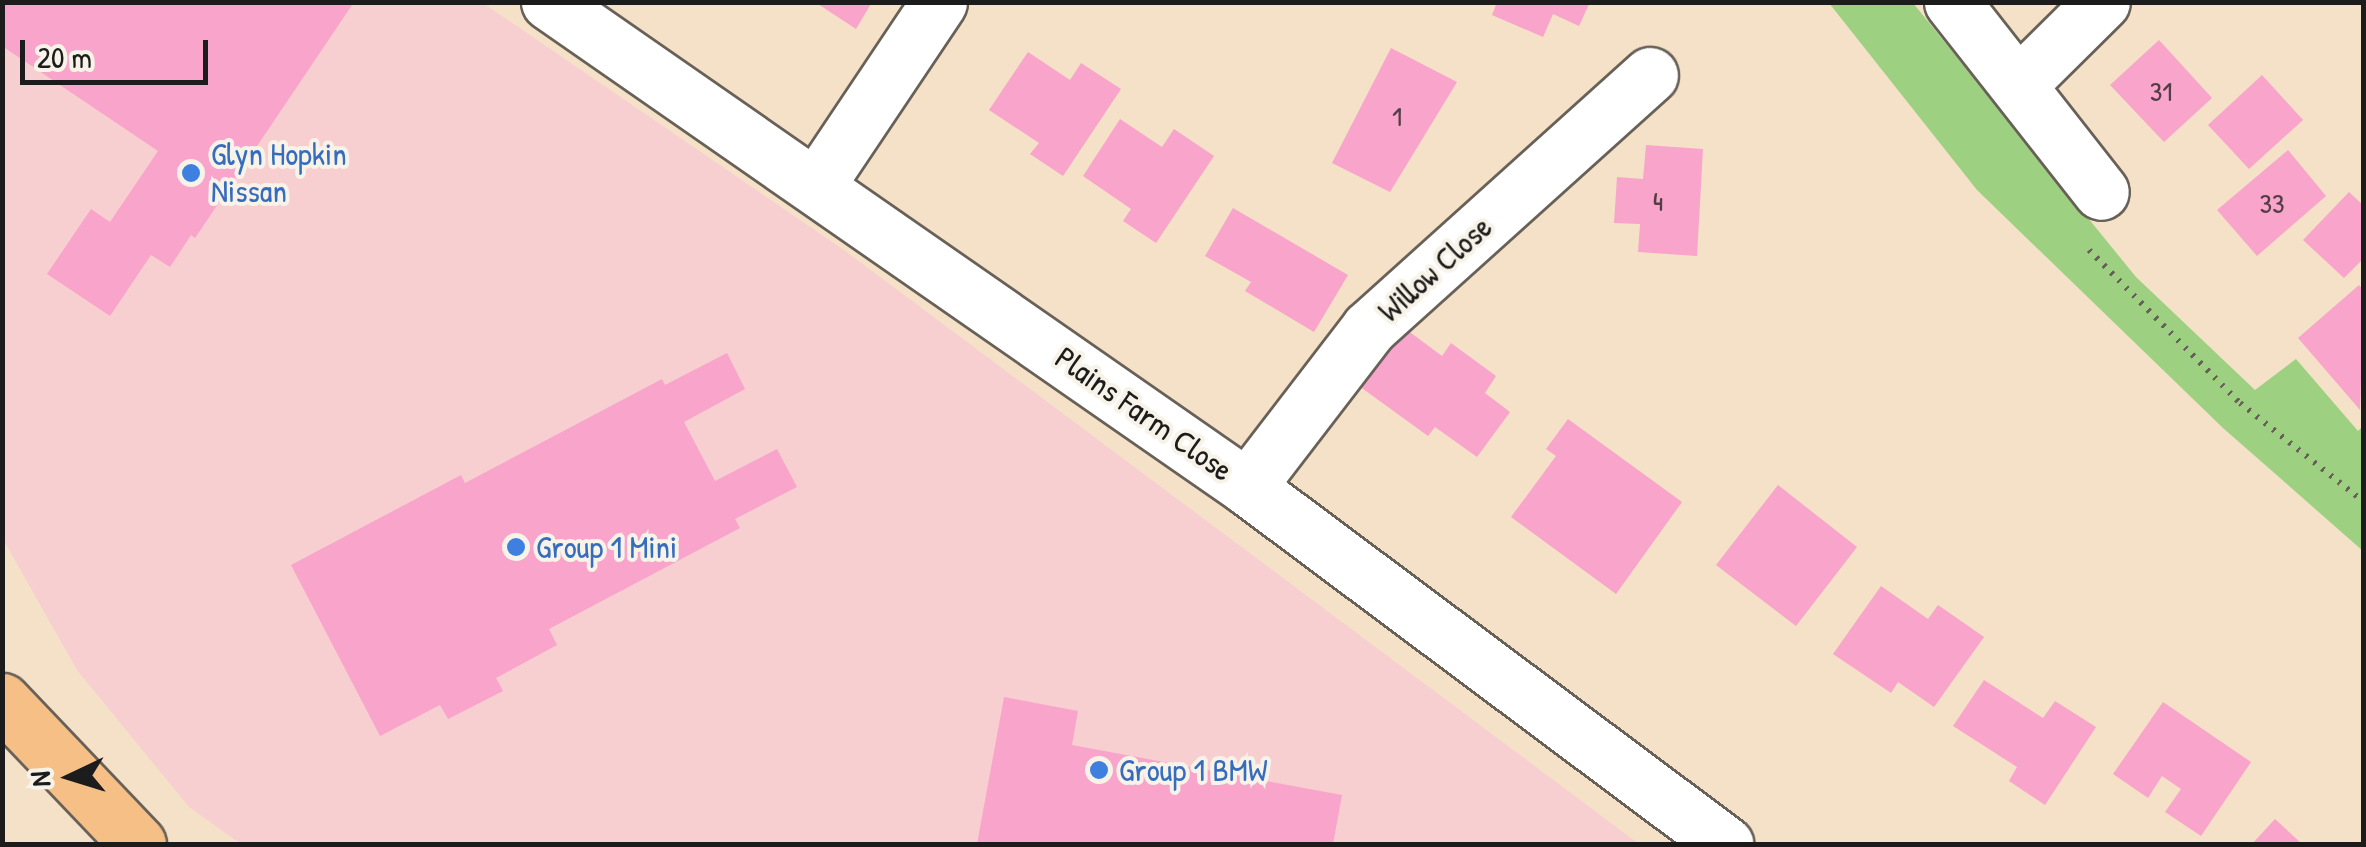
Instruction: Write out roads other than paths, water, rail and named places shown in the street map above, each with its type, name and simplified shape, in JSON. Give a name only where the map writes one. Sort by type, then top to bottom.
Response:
[{"type":"main road","points":[[2,701],[138,844]]},
{"type":"street","name":"Plains Farm Close","points":[[550,2],[1246,487],[1725,844]]},
{"type":"street","points":[[816,186],[938,2]]},
{"type":"street","points":[[1952,2],[2018,85],[2089,213]]},
{"type":"street","points":[[2018,85],[2102,2]]},
{"type":"street","name":"Willow Close","points":[[1246,487],[1369,328],[1650,76]]},
{"type":"place","name":"Glyn Hopkin Nissan","points":[[191,173]]},
{"type":"place","name":"Group 1 Mini","points":[[516,547]]},
{"type":"place","name":"Group 1 BMW","points":[[1099,770]]}]
